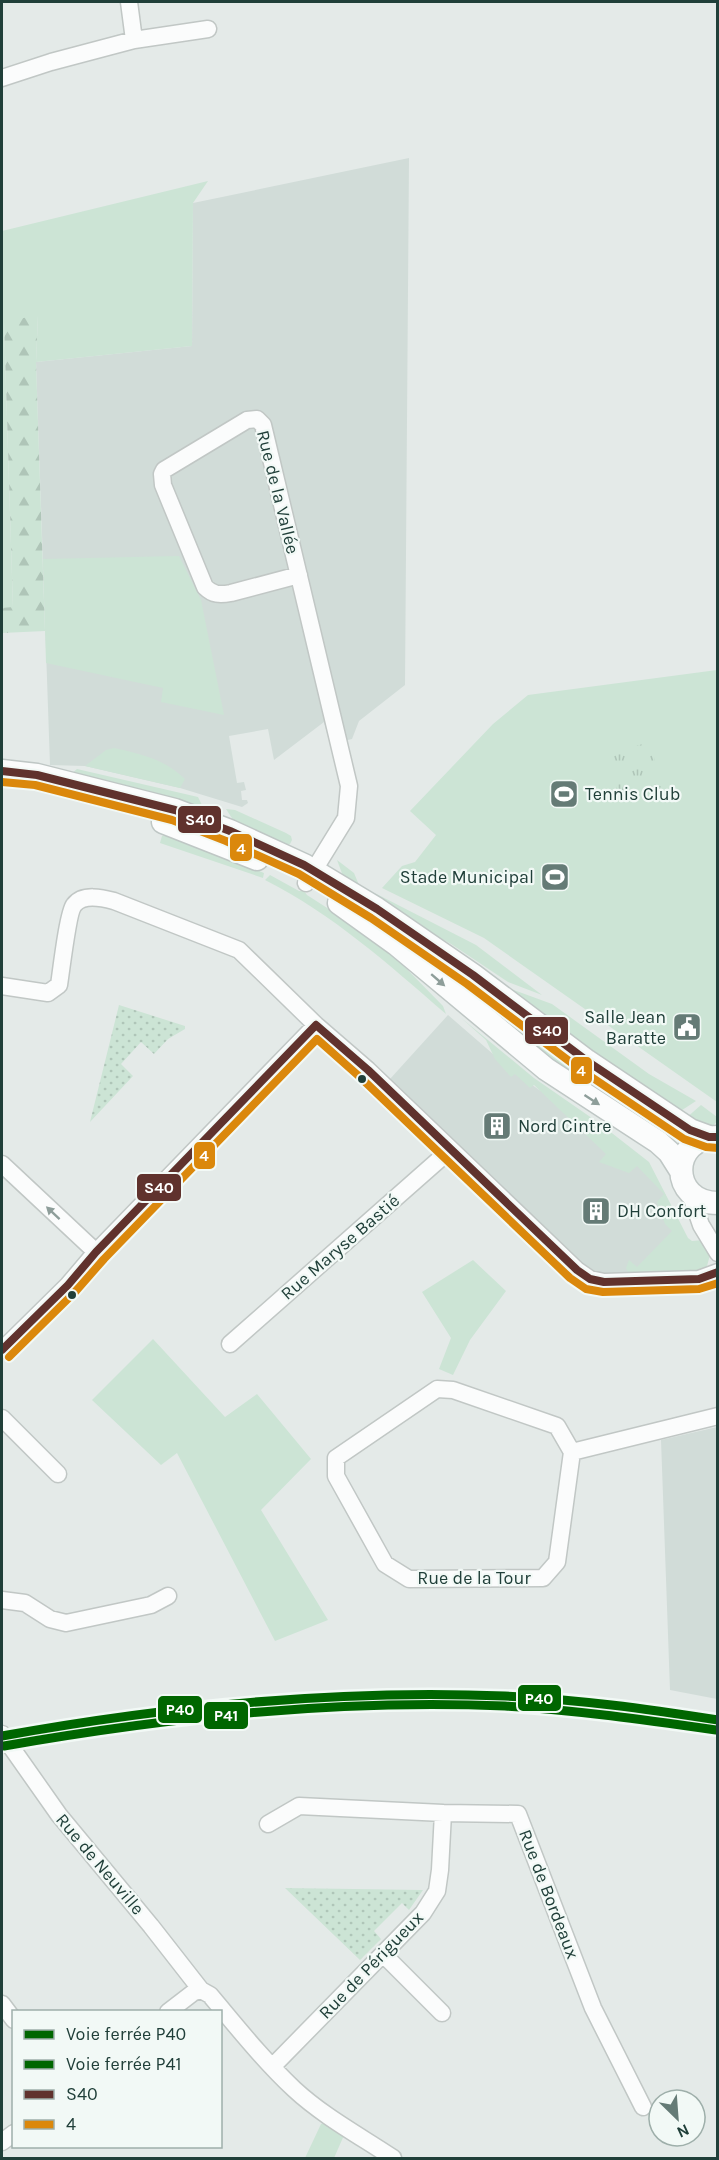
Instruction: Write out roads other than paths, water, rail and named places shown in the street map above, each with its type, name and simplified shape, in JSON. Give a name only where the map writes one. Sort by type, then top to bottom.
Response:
[{"type":"main road","points":[[7,772],[176,827],[250,856],[310,876],[376,909],[473,975],[587,1061],[690,1130],[713,1137]]},
{"type":"main road","points":[[310,876],[396,944],[546,1069],[658,1142],[669,1152],[681,1171]]},
{"type":"main road","points":[[713,1137],[695,1143],[687,1150],[681,1171],[683,1181],[690,1193],[703,1202],[717,1203]]},
{"type":"street","points":[[129,2],[134,40]]},
{"type":"street","points":[[2,78],[51,62],[134,40],[208,29]]},
{"type":"street","name":"Rue de la Vallée","points":[[299,575],[231,593],[221,595],[212,593],[205,587],[163,484],[164,470],[247,420],[253,418],[260,420],[264,431],[299,575],[349,786],[346,818],[310,876]]},
{"type":"street","points":[[2,986],[48,993],[59,986],[70,915],[74,904],[85,898],[101,898],[239,950],[577,1270],[590,1279],[604,1282],[699,1279],[717,1272]]},
{"type":"street","points":[[2,1350],[63,1290],[96,1252],[316,1025]]},
{"type":"street","name":"Rue Maryse Bastié","points":[[230,1344],[450,1150]]},
{"type":"street","points":[[2,1164],[96,1252]]},
{"type":"street","points":[[690,1193],[701,1225],[717,1253]]},
{"type":"street","name":"Rue de la Tour","points":[[437,1389],[453,1390],[557,1426],[572,1452],[557,1562],[543,1578],[409,1579],[385,1564],[336,1476],[336,1458],[437,1389]]},
{"type":"street","points":[[572,1452],[717,1416]]},
{"type":"street","points":[[2,1418],[58,1474]]},
{"type":"street","points":[[2,1600],[25,1603],[50,1619],[66,1623],[151,1605],[168,1596]]},
{"type":"street","name":"Rue de Neuville","points":[[2,1734],[59,1815],[187,1969],[201,1990],[210,1995],[272,2067],[295,2090],[393,2158]]},
{"type":"street","name":"Rue de Bordeaux","points":[[268,1824],[299,1806],[518,1814],[593,2008],[643,2107]]},
{"type":"street","name":"Rue de Périgueux","points":[[272,2067],[423,1913],[437,1891],[443,1813]]},
{"type":"street","points":[[383,1954],[442,2013]]},
{"type":"street","points":[[171,2010],[194,1992],[201,1990]]},
{"type":"street","points":[[2,2004],[12,2017]]},
{"type":"rail line","name":"P40","points":[[2,1736],[190,1708],[378,1695],[442,1694],[532,1697],[612,1705],[718,1720]]},
{"type":"rail line","name":"P41","points":[[4,1746],[129,1727],[253,1712],[379,1705],[532,1708],[716,1730]]},
{"type":"place","name":"Tennis Club","points":[[564,794]]},
{"type":"place","name":"Stade Municipal","points":[[555,877]]},
{"type":"place","name":"Salle Jean Baratte","points":[[687,1027]]},
{"type":"place","name":"Nord Cintre","points":[[497,1126]]},
{"type":"place","name":"DH Confort","points":[[596,1211]]}]
